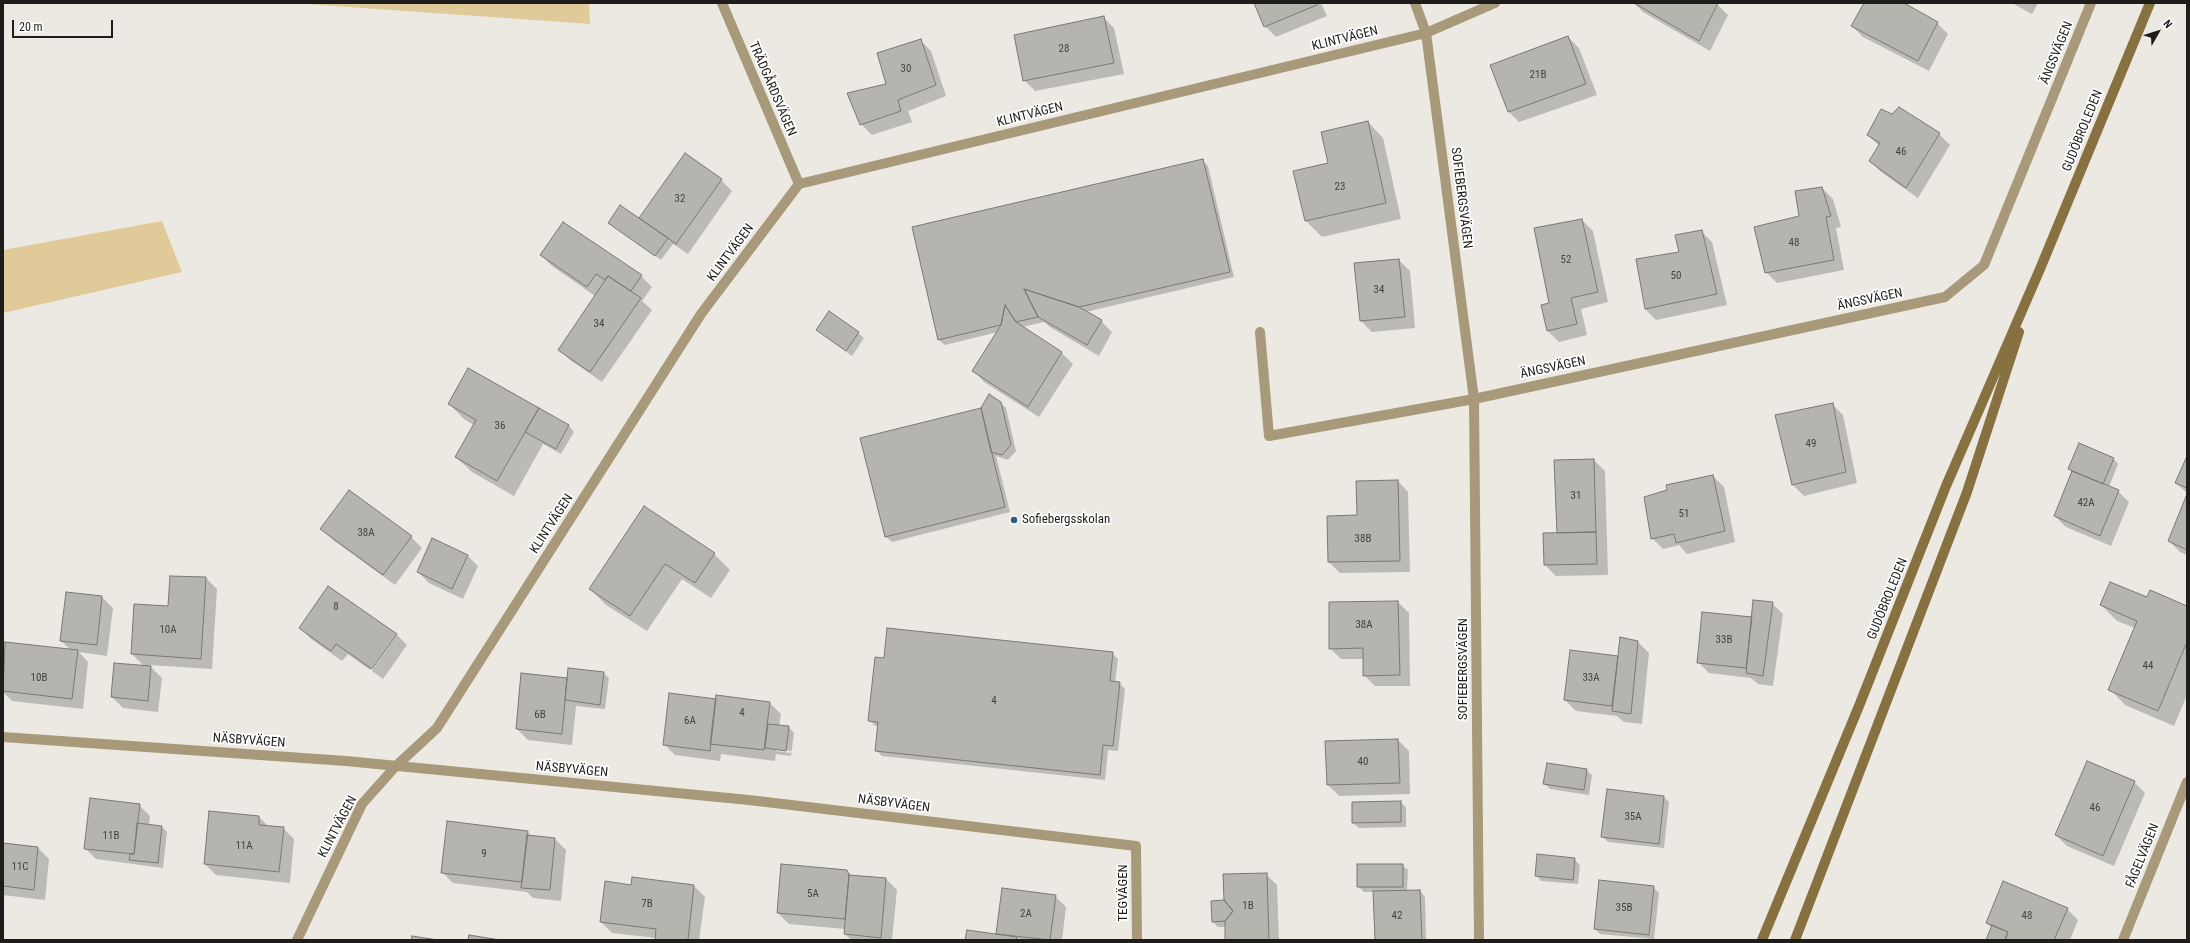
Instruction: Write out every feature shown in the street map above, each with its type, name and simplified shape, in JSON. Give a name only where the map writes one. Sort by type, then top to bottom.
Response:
[{"type":"main road","name":"GUDÖBROLEDEN","points":[[1762,940],[1859,706],[1946,486],[2040,269],[2150,3]]},
{"type":"main road","name":"GUDÖBROLEDEN","points":[[1795,940],[1967,492],[2040,269]]},
{"type":"street","name":"TRÄDGÅRDSVÄGEN","points":[[722,3],[799,184]]},
{"type":"street","name":"SOFIEBERGSVÄGEN","points":[[1415,3],[1426,32],[1474,399],[1479,940]]},
{"type":"street","name":"KLINTVÄGEN","points":[[297,940],[362,804],[395,767],[437,728],[701,314],[799,184],[1426,32],[1495,3]]},
{"type":"street","name":"ÄNGSVÄGEN","points":[[1474,399],[1945,297],[1984,265],[2091,3]]},
{"type":"street","points":[[1260,332],[1269,436],[1474,399]]},
{"type":"street","name":"NÄSBYVÄGEN","points":[[3,737],[346,761],[395,767],[749,800],[1136,846]]},
{"type":"street","name":"FÅGELVÄGEN","points":[[2124,940],[2187,782]]},
{"type":"street","name":"TEGVÄGEN","points":[[1136,846],[1137,940]]},
{"type":"shaded area","points":[[292,3],[589,3],[590,24]]},
{"type":"shaded area","points":[[162,221],[182,272],[3,313],[3,250]]},
{"type":"building","points":[[1254,3],[1316,3],[1317,5],[1264,27]]},
{"type":"building","points":[[1634,3],[1718,3],[1699,41]]},
{"type":"building","points":[[1864,3],[1904,3],[1938,22],[1918,61],[1851,26]]},
{"type":"building","points":[[1104,16],[1114,63],[1023,81],[1014,35]]},
{"type":"building","points":[[1568,36],[1586,84],[1508,112],[1490,65]]},
{"type":"building","points":[[921,39],[936,85],[898,100],[901,111],[860,125],[847,93],[886,84],[877,53]]},
{"type":"building","points":[[1899,107],[1940,133],[1906,188],[1869,161],[1880,143],[1867,135],[1881,109],[1892,114]]},
{"type":"building","points":[[1368,121],[1386,203],[1305,221],[1293,171],[1328,163],[1321,132]]},
{"type":"building","points":[[685,153],[722,179],[676,244],[639,218]]},
{"type":"building","points":[[1203,159],[1230,272],[1079,307],[1024,289],[1038,317],[1016,322],[1005,305],[1001,325],[938,340],[912,227]]},
{"type":"building","points":[[1822,187],[1831,216],[1826,217],[1834,260],[1765,273],[1754,227],[1799,216],[1795,191]]},
{"type":"building","points":[[620,205],[668,238],[655,256],[608,223]]},
{"type":"building","points":[[1582,219],[1598,292],[1571,298],[1577,324],[1547,331],[1541,305],[1549,303],[1534,228]]},
{"type":"building","points":[[563,222],[642,275],[631,291],[608,276],[605,280],[596,274],[587,287],[540,255]]},
{"type":"building","points":[[1702,230],[1717,294],[1645,309],[1636,259],[1679,252],[1675,235]]},
{"type":"building","points":[[1399,259],[1405,317],[1360,321],[1354,263]]},
{"type":"building","points":[[608,276],[641,298],[590,372],[558,350]]},
{"type":"building","points":[[1024,289],[1079,307],[1102,320],[1087,345],[1038,317]]},
{"type":"building","points":[[1005,305],[1016,322],[1062,352],[1028,407],[972,371],[1001,325]]},
{"type":"building","points":[[829,311],[859,332],[846,351],[816,330]]},
{"type":"building","points":[[468,368],[539,408],[497,481],[455,457],[476,420],[448,404]]},
{"type":"building","points":[[989,394],[1001,402],[1011,445],[1002,455],[991,452],[981,408]]},
{"type":"building","points":[[1833,403],[1846,472],[1792,485],[1775,415]]},
{"type":"building","points":[[539,408],[569,425],[556,449],[525,432]]},
{"type":"building","points":[[981,408],[1005,507],[885,537],[860,438]]},
{"type":"building","points":[[2079,443],[2114,458],[2103,484],[2068,469]]},
{"type":"building","points":[[2187,456],[2187,488],[2175,483]]},
{"type":"building","points":[[1594,459],[1596,532],[1557,533],[1554,460]]},
{"type":"building","points":[[2072,471],[2119,490],[2100,536],[2054,516]]},
{"type":"building","points":[[1713,475],[1725,531],[1676,543],[1674,534],[1651,539],[1644,497],[1667,490],[1666,485]]},
{"type":"building","points":[[1398,480],[1400,561],[1328,562],[1327,516],[1357,515],[1356,481]]},
{"type":"building","points":[[349,490],[412,536],[383,575],[320,529]]},
{"type":"building","points":[[2187,494],[2187,550],[2168,541]]},
{"type":"building","points":[[644,506],[715,553],[695,583],[665,564],[630,616],[589,589]]},
{"type":"building","points":[[1596,532],[1597,564],[1544,565],[1543,533]]},
{"type":"building","points":[[432,538],[468,555],[452,589],[417,572]]},
{"type":"building","points":[[170,576],[206,577],[201,659],[131,654],[134,604],[168,606]]},
{"type":"building","points":[[2110,582],[2147,597],[2150,590],[2187,606],[2187,642],[2158,711],[2108,690],[2137,621],[2100,605]]},
{"type":"building","points":[[328,586],[397,634],[372,669],[336,644],[331,651],[299,628]]},
{"type":"building","points":[[66,592],[102,596],[97,645],[60,641]]},
{"type":"building","points":[[1753,600],[1773,602],[1763,676],[1746,673]]},
{"type":"building","points":[[1398,601],[1400,675],[1363,676],[1363,648],[1329,649],[1329,602]]},
{"type":"building","points":[[1702,612],[1752,617],[1746,668],[1697,663]]},
{"type":"building","points":[[887,628],[1113,652],[1110,681],[1120,682],[1113,746],[1103,745],[1100,775],[875,751],[878,722],[868,721],[875,657],[884,658]]},
{"type":"building","points":[[1620,637],[1638,641],[1631,714],[1612,711]]},
{"type":"building","points":[[5,642],[78,650],[72,699],[3,691]]},
{"type":"building","points":[[1570,650],[1618,656],[1612,706],[1564,700]]},
{"type":"building","points":[[114,663],[151,666],[148,701],[111,697]]},
{"type":"building","points":[[568,668],[604,672],[600,705],[565,700]]},
{"type":"building","points":[[521,673],[567,678],[562,734],[516,729]]},
{"type":"building","points":[[669,693],[716,699],[710,751],[663,745]]},
{"type":"building","points":[[716,695],[770,702],[764,750],[710,744]]},
{"type":"building","points":[[768,724],[789,726],[786,751],[765,748]]},
{"type":"building","points":[[1398,739],[1400,783],[1327,785],[1325,741]]},
{"type":"building","points":[[2087,761],[2135,781],[2103,856],[2055,835]]},
{"type":"building","points":[[1547,763],[1587,769],[1584,790],[1543,784]]},
{"type":"building","points":[[1607,789],[1664,796],[1659,844],[1601,837]]},
{"type":"building","points":[[90,798],[140,804],[134,854],[84,849]]},
{"type":"building","points":[[1401,801],[1401,822],[1352,823],[1352,802]]},
{"type":"building","points":[[209,811],[259,816],[259,825],[284,827],[279,872],[204,864]]},
{"type":"building","points":[[447,821],[528,831],[522,882],[441,873]]},
{"type":"building","points":[[137,823],[162,826],[158,863],[129,860],[130,854],[134,854]]},
{"type":"building","points":[[527,835],[555,838],[550,890],[521,888]]},
{"type":"building","points":[[3,843],[38,847],[34,890],[3,886]]},
{"type":"building","points":[[1537,854],[1575,858],[1573,880],[1535,876]]},
{"type":"building","points":[[781,864],[847,870],[849,875],[845,919],[777,913]]},
{"type":"building","points":[[1357,864],[1403,864],[1403,887],[1357,887]]},
{"type":"building","points":[[1267,873],[1269,940],[1225,940],[1225,921],[1233,911],[1224,900],[1223,874]]},
{"type":"building","points":[[849,875],[886,878],[881,938],[844,934]]},
{"type":"building","points":[[632,877],[694,885],[688,940],[655,940],[656,929],[600,922],[605,881],[631,885]]},
{"type":"building","points":[[1599,880],[1654,886],[1649,935],[1594,929]]},
{"type":"building","points":[[2003,881],[2068,908],[2054,940],[2005,940],[2008,932],[1986,923]]},
{"type":"building","points":[[1002,888],[1056,895],[1050,940],[996,934]]},
{"type":"building","points":[[1420,890],[1422,940],[1375,940],[1373,891]]},
{"type":"building","points":[[1224,900],[1233,911],[1225,921],[1212,922],[1211,901]]},
{"type":"building","points":[[1992,925],[2008,932],[2005,940],[1986,940]]},
{"type":"building","points":[[967,930],[1017,937],[1016,940],[965,940]]},
{"type":"building","points":[[469,935],[500,940],[468,940]]},
{"type":"building","points":[[412,936],[438,940],[411,940]]},
{"type":"place","name":"Sofiebergsskolan","points":[[1014,520]]}]
